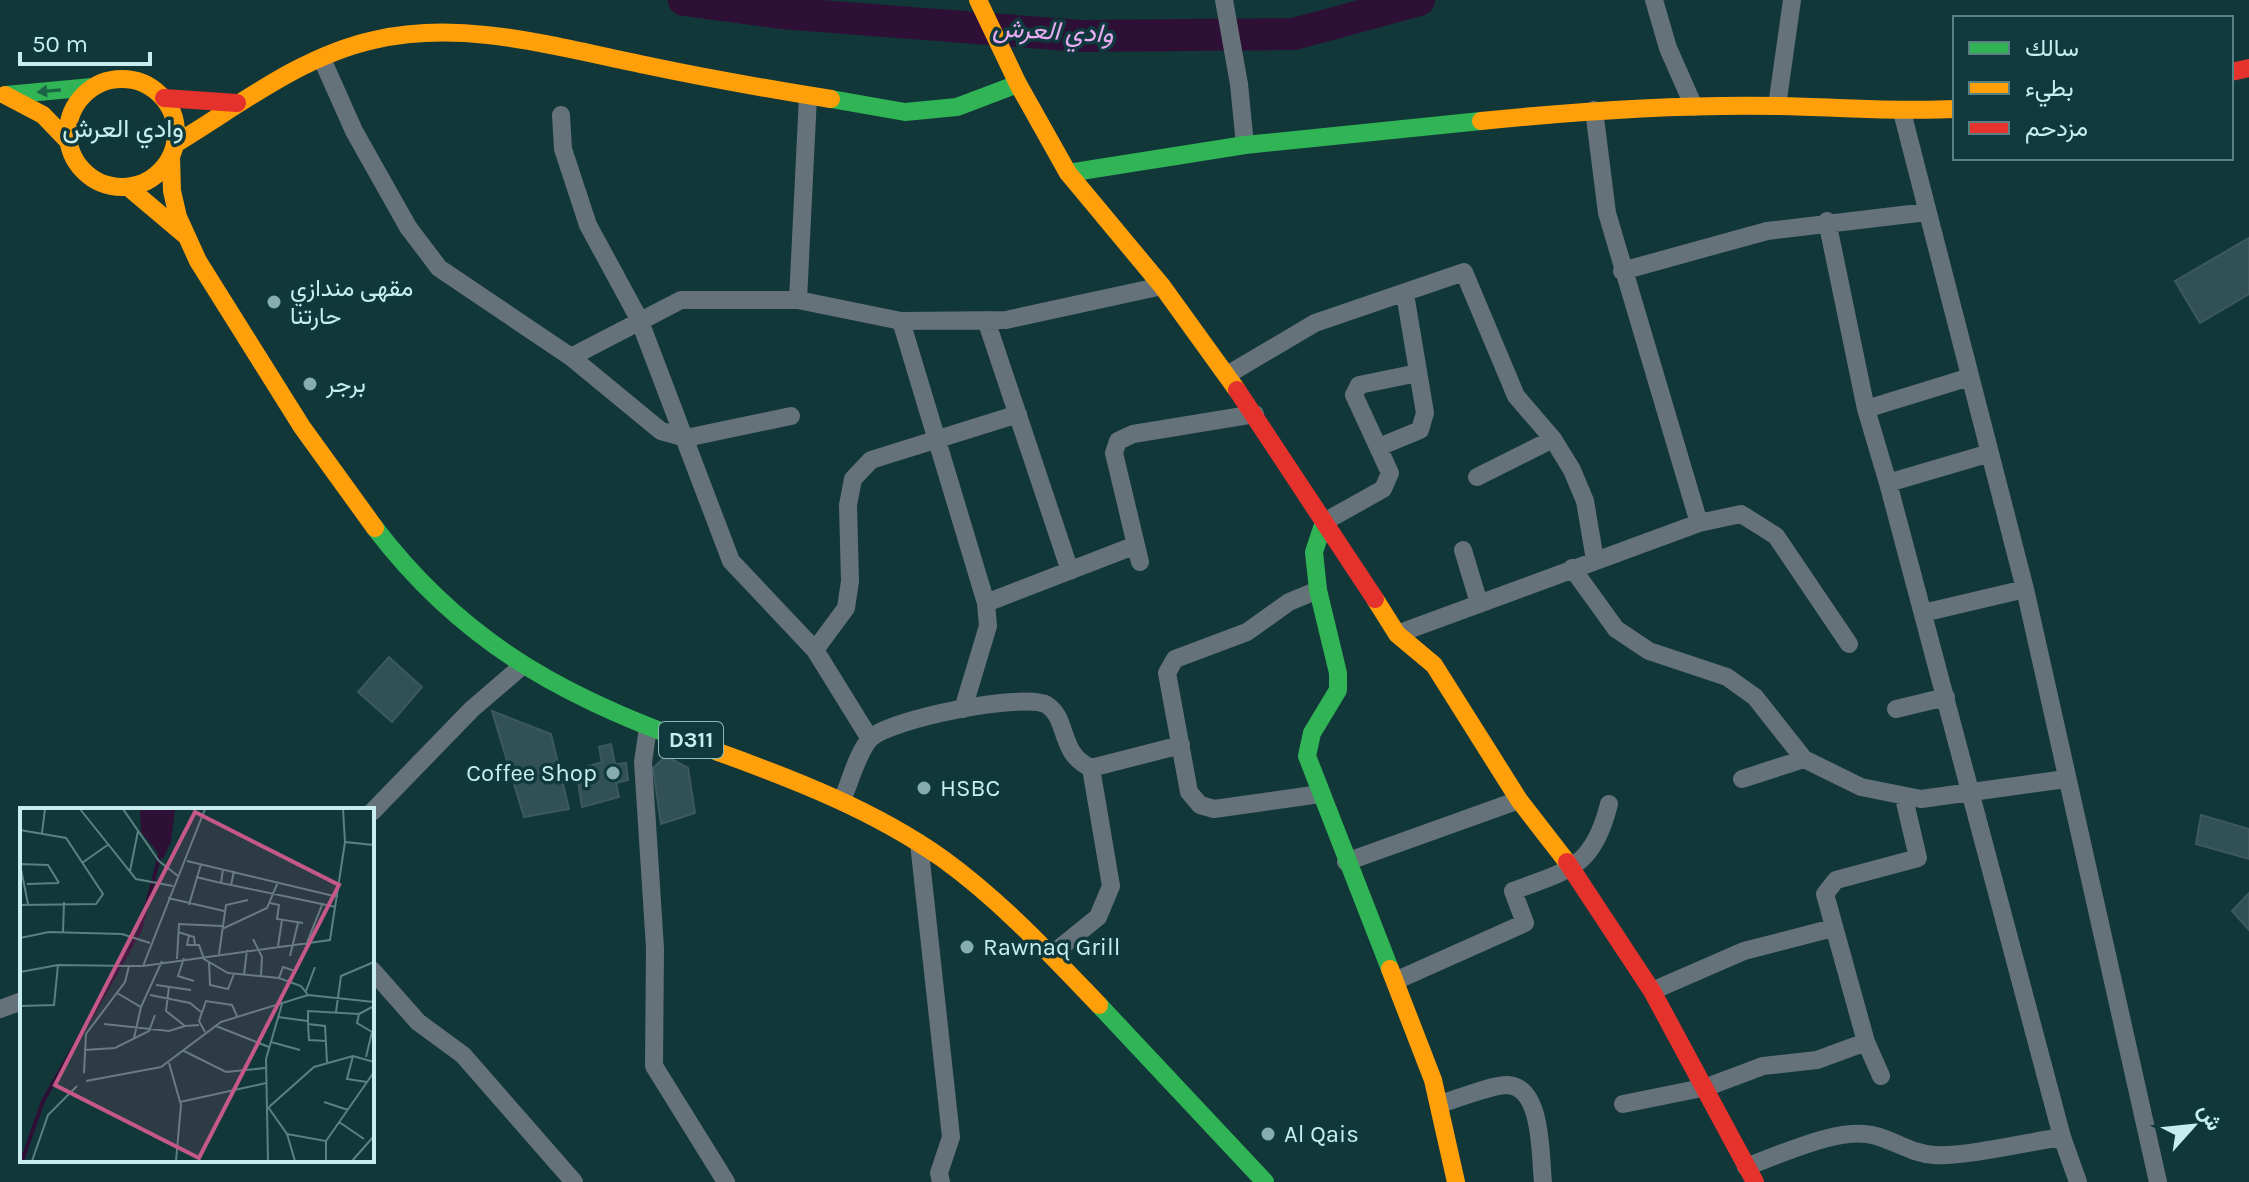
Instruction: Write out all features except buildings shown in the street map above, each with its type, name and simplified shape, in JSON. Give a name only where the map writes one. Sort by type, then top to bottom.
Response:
[{"type":"main road","points":[[978,0],[1018,84],[1068,173],[1162,286],[1255,414],[1397,634],[1434,665],[1519,800],[1573,869],[1652,991],[1707,1087],[1751,1174]]},
{"type":"main road","points":[[128,187],[146,182],[161,171],[173,150],[237,103],[322,59],[373,40],[436,31],[509,38],[905,112],[957,107],[1018,84]]},
{"type":"main road","name":"D311","points":[[3,94],[92,87],[108,80],[133,80],[164,98],[174,120],[173,196],[186,236],[314,447],[393,554],[467,626],[522,666],[578,697],[648,728],[695,741],[842,800],[919,843],[963,873],[1051,955],[1265,1182]]},
{"type":"main road","points":[[68,141],[72,111],[92,87]]},
{"type":"main road","name":"D311","points":[[3,94],[43,115],[68,141],[78,164],[96,181],[128,187],[186,236]]},
{"type":"main road","points":[[164,98],[237,103]]},
{"type":"main road","points":[[1068,173],[1245,145],[1594,110],[1777,106],[1902,112],[1953,109]]},
{"type":"main road","points":[[1324,522],[1314,552],[1318,590],[1338,673],[1338,690],[1312,733],[1307,756],[1440,1104],[1456,1182]]},
{"type":"street","points":[[1224,0],[1239,84],[1245,145]]},
{"type":"street","points":[[1654,0],[1668,48],[1694,107]]},
{"type":"street","points":[[1777,106],[1792,0]]},
{"type":"street","points":[[322,59],[354,131],[392,200],[439,268],[571,357],[661,431],[686,438],[791,416]]},
{"type":"street","points":[[798,300],[808,96]]},
{"type":"street","points":[[1594,110],[1607,213],[1699,523]]},
{"type":"street","points":[[1902,112],[2025,589],[2158,1182]]},
{"type":"street","points":[[561,115],[563,149],[588,225],[639,319],[731,561],[815,650],[870,739]]},
{"type":"street","points":[[1622,271],[1767,231],[1827,221],[1927,212]]},
{"type":"street","points":[[1827,221],[1866,409],[1972,793],[2062,1137],[2078,1182]]},
{"type":"street","points":[[1227,375],[1315,323],[1464,272],[1516,396],[1553,439],[1585,501],[1595,560]]},
{"type":"street","points":[[571,357],[639,319],[681,300],[798,300],[901,321],[986,320],[1076,306],[1162,286]]},
{"type":"street","points":[[1379,447],[1420,430],[1425,413],[1405,294]]},
{"type":"street","points":[[986,320],[1070,571]]},
{"type":"street","points":[[901,321],[986,603],[988,626],[963,709]]},
{"type":"street","points":[[1324,522],[1383,489],[1390,473],[1354,395],[1359,385],[1418,373]]},
{"type":"street","points":[[1866,409],[1970,377]]},
{"type":"street","points":[[815,650],[846,608],[850,581],[848,505],[853,479],[871,460],[936,437],[1018,414]]},
{"type":"street","points":[[986,603],[1070,571],[1138,553],[1114,453],[1118,441],[1133,434],[1255,414]]},
{"type":"street","points":[[1477,477],[1553,439]]},
{"type":"street","points":[[1888,483],[1990,453]]},
{"type":"street","points":[[1397,634],[1699,523],[1741,514],[1760,523],[1776,536],[1849,644]]},
{"type":"street","points":[[1463,550],[1479,603]]},
{"type":"street","points":[[1572,568],[1616,629],[1649,651],[1727,677],[1755,697],[1804,759],[1861,787],[1904,798],[1972,793],[2066,779]]},
{"type":"street","points":[[1923,613],[2025,589]]},
{"type":"street","points":[[1318,590],[1289,602],[1247,632],[1171,663],[1167,673],[1189,792],[1200,805],[1214,809],[1320,794]]},
{"type":"street","points":[[374,810],[472,709],[522,666]]},
{"type":"street","points":[[1896,709],[1946,697]]},
{"type":"street","points":[[842,800],[870,739],[896,723],[963,709],[1031,702],[1047,705],[1056,716],[1077,762],[1091,768],[1181,745]]},
{"type":"street","points":[[648,728],[643,762],[655,948],[654,1066],[726,1182]]},
{"type":"street","points":[[1742,779],[1804,759]]},
{"type":"street","points":[[1051,955],[1098,917],[1111,886],[1091,768]]},
{"type":"street","points":[[1881,1076],[1866,1042],[1825,894],[1836,880],[1918,858],[1904,798]]},
{"type":"street","points":[[1346,862],[1519,800]]},
{"type":"street","points":[[1395,981],[1525,923],[1513,891],[1573,869],[1589,853],[1609,804]]},
{"type":"street","points":[[919,843],[951,1137],[939,1173],[941,1182]]},
{"type":"street","points":[[1652,991],[1744,951],[1833,928]]},
{"type":"street","points":[[374,972],[418,1022],[463,1055],[574,1182]]},
{"type":"street","points":[[0,1009],[20,1002]]},
{"type":"street","points":[[1623,1104],[1707,1087],[1763,1066],[1817,1060],[1866,1042]]},
{"type":"street","points":[[1440,1104],[1507,1085],[1524,1091],[1533,1103],[1543,1182]]},
{"type":"street","points":[[1751,1174],[1848,1135],[1875,1135],[1903,1149],[1937,1155],[2062,1137]]},
{"type":"waterway","name":"وادي العرش","points":[[684,0],[781,13],[1081,36],[1294,34],[1419,0]]},
{"type":"traffic: fast","points":[[831,99],[905,112],[957,107],[1018,84]]},
{"type":"traffic: fast","points":[[6,95],[92,87]]},
{"type":"traffic: fast","points":[[1068,173],[1245,145],[1481,121]]},
{"type":"traffic: fast","points":[[1324,522],[1314,552],[1318,590],[1338,673],[1338,690],[1312,733],[1307,756],[1390,969]]},
{"type":"traffic: fast","points":[[375,528],[448,608],[487,640],[528,667],[618,713],[718,752]]},
{"type":"traffic: fast","points":[[1099,1005],[1265,1182]]},
{"type":"traffic: slow","points":[[978,0],[1018,84],[1068,173],[1162,286],[1237,390]]},
{"type":"traffic: slow","points":[[175,144],[271,84],[321,58],[374,40],[408,34],[476,34],[510,38],[831,99]]},
{"type":"traffic: slow","points":[[122,79],[143,83],[160,95],[172,112],[176,133],[172,154],[160,171],[143,183],[122,187],[101,183],[84,171],[72,154],[68,133],[72,112],[84,95],[101,83],[122,79]]},
{"type":"traffic: slow","points":[[5,95],[43,115],[68,141]]},
{"type":"traffic: slow","points":[[1481,121],[1592,111],[1704,106],[1953,109]]},
{"type":"traffic: slow","points":[[171,157],[172,191],[178,217],[198,261],[302,427],[375,528]]},
{"type":"traffic: slow","points":[[128,187],[186,236]]},
{"type":"traffic: slow","points":[[1375,599],[1397,634],[1434,665],[1519,800],[1567,862]]},
{"type":"traffic: slow","points":[[718,752],[862,811],[943,859],[1005,910],[1099,1005]]},
{"type":"traffic: slow","points":[[1390,969],[1433,1080],[1456,1182]]},
{"type":"traffic: jam","points":[[2233,72],[2249,68]]},
{"type":"traffic: jam","points":[[164,98],[237,103]]},
{"type":"traffic: jam","points":[[1237,390],[1375,599]]},
{"type":"traffic: jam","points":[[1567,862],[1652,991],[1755,1182]]},
{"type":"place","name":"مقهى مندازي حارتنا","points":[[274,302]]},
{"type":"place","name":"برجر","points":[[310,384]]},
{"type":"place","name":"Coffee Shop","points":[[613,773]]},
{"type":"place","name":"HSBC","points":[[924,788]]},
{"type":"place","name":"Rawnaq Grill","points":[[967,947]]},
{"type":"place","name":"Al Qais","points":[[1268,1134]]},
{"type":"district","name":"وادي العرش","points":[[123,128]]}]
